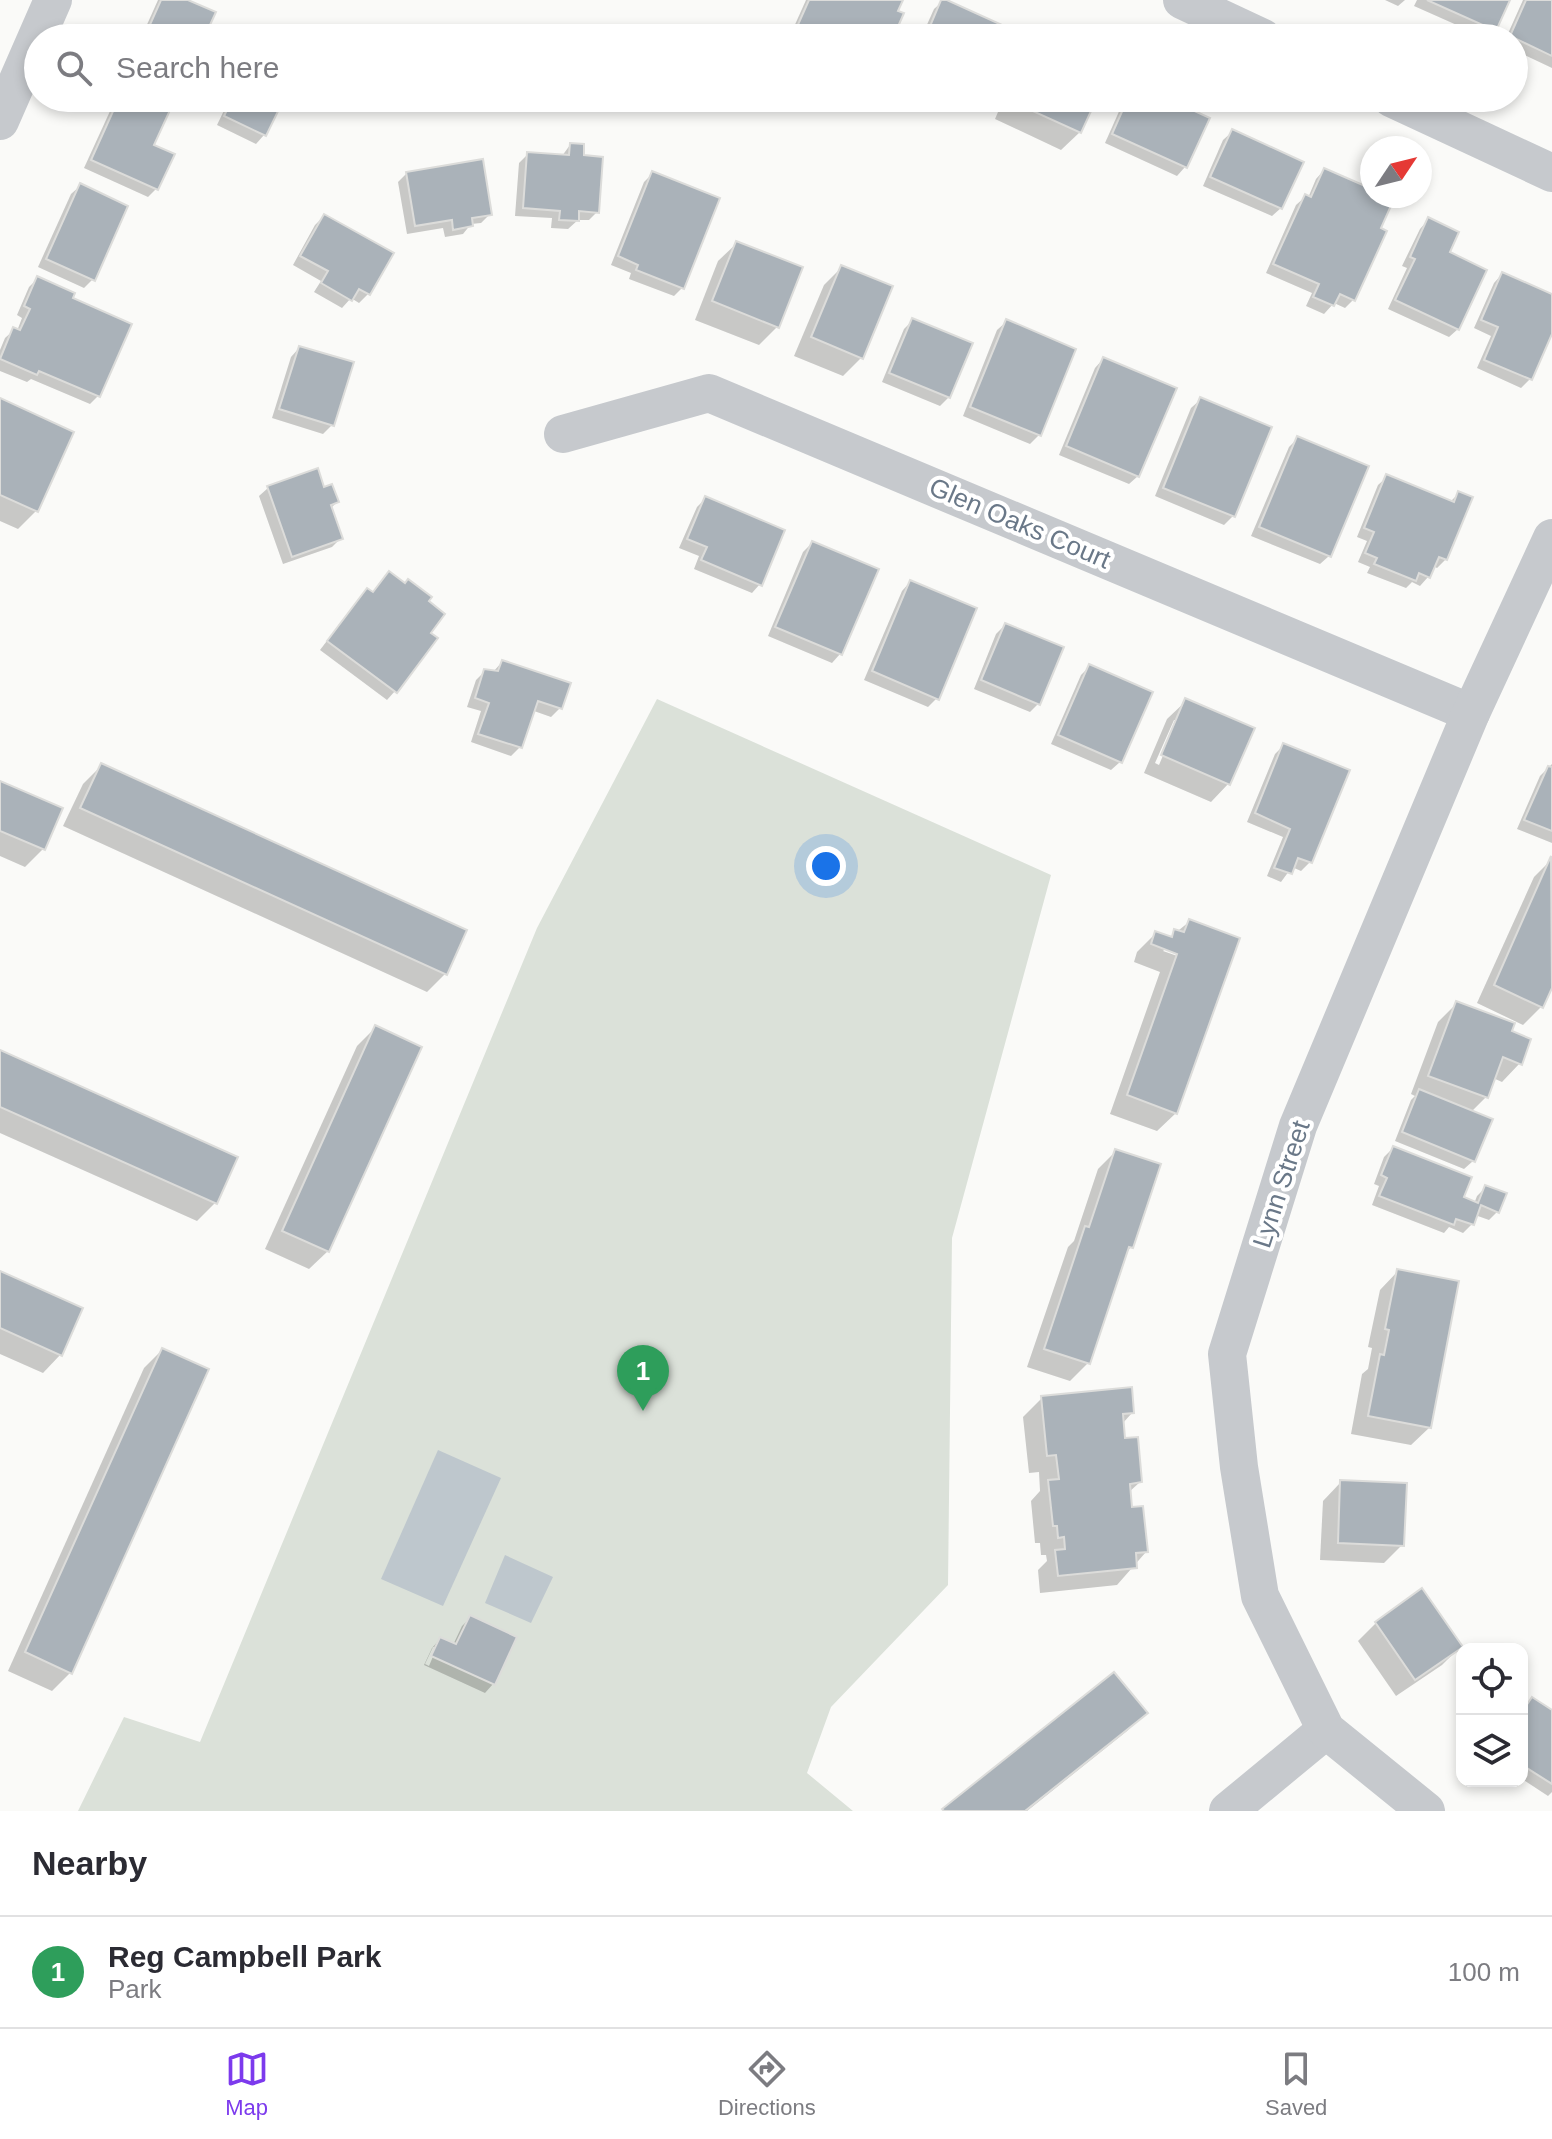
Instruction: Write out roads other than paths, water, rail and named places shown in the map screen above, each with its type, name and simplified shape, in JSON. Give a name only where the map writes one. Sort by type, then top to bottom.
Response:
[{"type":"street","points":[[42,24],[53,0]]},
{"type":"street","points":[[1182,0],[1233,24]]},
{"type":"street","points":[[0,121],[24,66]]},
{"type":"street","points":[[1421,112],[1552,173]]},
{"type":"street","name":"Glen Oaks Court","points":[[563,434],[709,393],[1471,713]]},
{"type":"street","name":"Lynn Street","points":[[1426,1811],[1326,1730],[1260,1596],[1239,1467],[1227,1354],[1298,1126],[1471,713],[1552,538]]},
{"type":"street","points":[[1228,1811],[1326,1730]]},
{"type":"place","name":"Reg Campbell Park","points":[[643,1411]]}]
